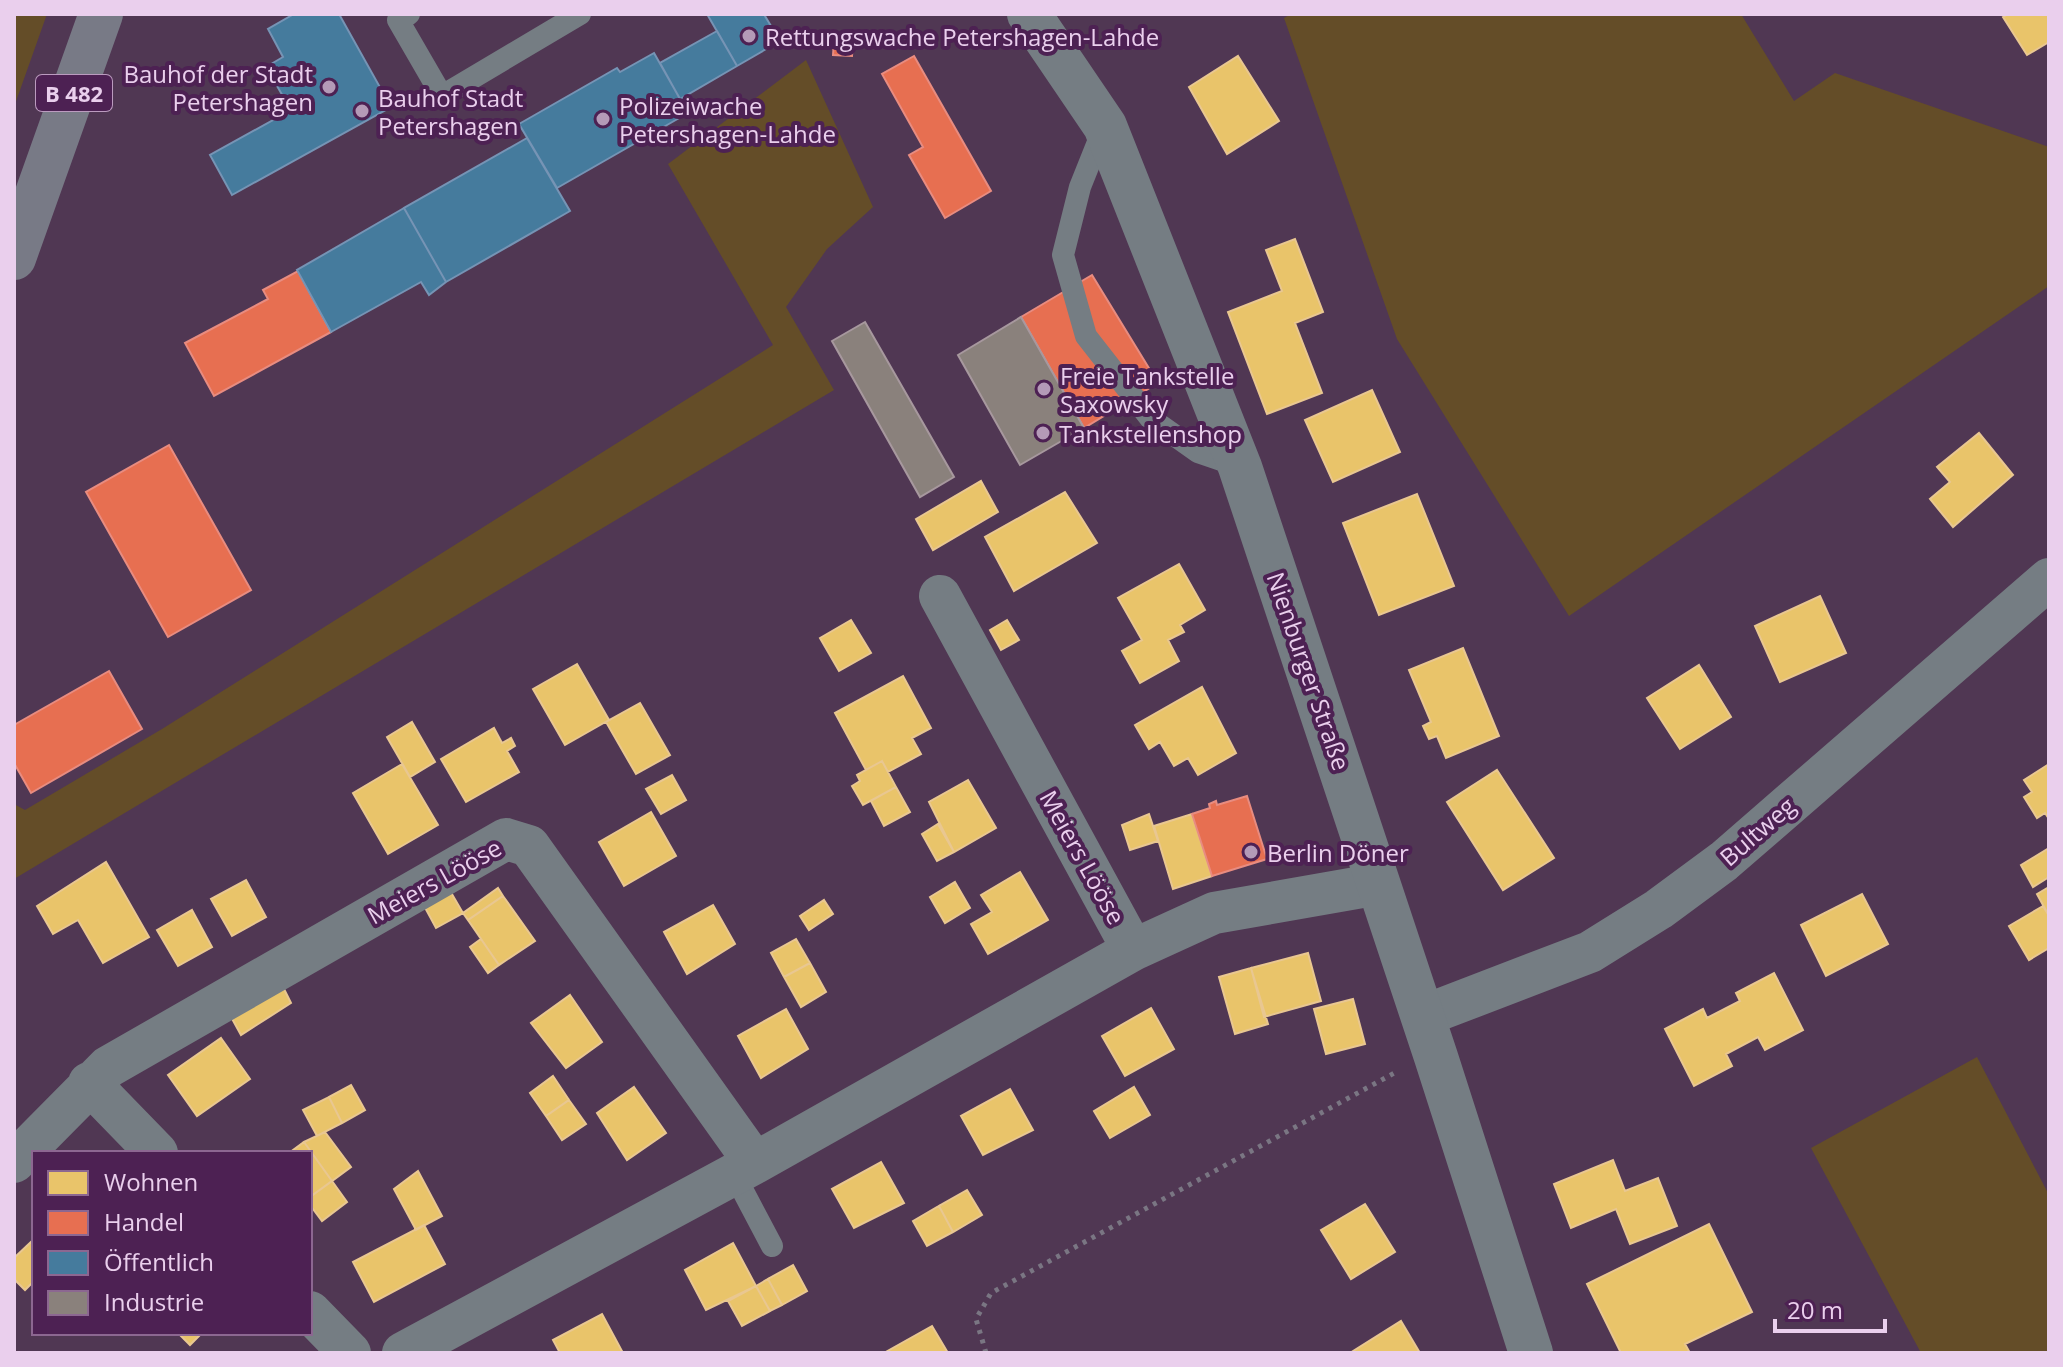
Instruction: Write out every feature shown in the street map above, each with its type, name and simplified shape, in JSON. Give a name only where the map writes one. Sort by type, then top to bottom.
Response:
[{"type":"main road","name":"B 482","points":[[14,258],[101,14]]},
{"type":"street","name":"Nienburger Straße","points":[[1029,14],[1105,126],[1240,467],[1430,1036],[1531,1353]]},
{"type":"street","name":"Bultweg","points":[[1430,1036],[1590,952],[1659,909],[1724,861],[2049,580]]},
{"type":"street","name":"Meiers Lööse","points":[[940,596],[1133,950]]},
{"type":"street","name":"Meiers Lööse","points":[[14,1162],[108,1067],[506,839],[529,846],[745,1169]]},
{"type":"street","name":"Meiers Lööse","points":[[403,1353],[745,1169],[1133,950],[1214,913],[1379,884]]},
{"type":"street","points":[[89,1083],[155,1151]]},
{"type":"street","points":[[312,1314],[350,1353]]},
{"type":"lane","points":[[409,14],[398,20],[442,96],[580,14]]},
{"type":"lane","points":[[1105,126],[1080,187],[1063,255],[1086,336],[1150,418],[1198,452],[1240,467]]},
{"type":"lane","points":[[745,1169],[772,1246]]},
{"type":"path","points":[[986,1353],[976,1319],[991,1293],[1393,1073],[1430,1036]]},
{"type":"shaded area","points":[[14,14],[47,14],[14,107]]},
{"type":"shaded area","points":[[1291,14],[1741,14],[1794,101],[1835,73],[2049,147],[2049,286],[1569,616],[1397,339],[1284,18]]},
{"type":"shaded area","points":[[806,60],[873,207],[827,249],[786,307],[834,390],[14,879],[14,804],[25,810],[162,729],[773,345],[668,164]]},
{"type":"shaded area","points":[[1977,1057],[2049,1195],[2049,1353],[1921,1353],[1811,1148]]},
{"type":"building: Wohnen","points":[[2008,14],[2049,14],[2049,42],[2027,55],[2003,17]]},
{"type":"building: Wohnen","points":[[1238,56],[1279,121],[1227,154],[1189,87]]},
{"type":"building: Wohnen","points":[[1295,239],[1323,312],[1295,323],[1322,393],[1267,414],[1228,312],[1282,291],[1266,250]]},
{"type":"building: Wohnen","points":[[1372,390],[1400,452],[1333,482],[1305,420]]},
{"type":"building: Wohnen","points":[[1979,433],[2013,475],[1953,527],[1930,499],[1950,482],[1937,467]]},
{"type":"building: Wohnen","points":[[981,481],[998,512],[933,550],[916,519]]},
{"type":"building: Wohnen","points":[[1065,492],[1097,543],[1014,591],[985,537]]},
{"type":"building: Wohnen","points":[[1417,494],[1454,586],[1379,615],[1343,523]]},
{"type":"building: Wohnen","points":[[1179,564],[1205,610],[1180,625],[1184,632],[1168,640],[1179,661],[1140,683],[1122,651],[1142,640],[1118,598]]},
{"type":"building: Wohnen","points":[[1820,596],[1846,653],[1780,682],[1755,626]]},
{"type":"building: Wohnen","points":[[851,620],[871,653],[839,671],[820,638]]},
{"type":"building: Wohnen","points":[[1007,620],[1019,640],[1001,650],[990,630]]},
{"type":"building: Wohnen","points":[[1463,648],[1499,736],[1446,758],[1437,736],[1429,739],[1423,726],[1431,722],[1409,670]]},
{"type":"building: Wohnen","points":[[577,664],[609,720],[565,745],[533,689]]},
{"type":"building: Wohnen","points":[[1699,665],[1731,717],[1680,749],[1647,698]]},
{"type":"building: Wohnen","points":[[903,676],[931,728],[912,738],[921,754],[888,772],[882,761],[866,770],[835,713]]},
{"type":"building: Wohnen","points":[[1202,687],[1236,753],[1198,775],[1188,758],[1174,766],[1160,742],[1149,749],[1135,725]]},
{"type":"building: Wohnen","points":[[640,703],[670,755],[636,774],[606,722]]},
{"type":"building: Wohnen","points":[[412,722],[435,762],[410,777],[387,737]]},
{"type":"building: Wohnen","points":[[494,728],[502,743],[511,738],[515,746],[507,751],[519,772],[466,802],[441,759]]},
{"type":"building: Wohnen","points":[[882,761],[896,787],[863,805],[852,786],[860,781],[857,775]]},
{"type":"building: Wohnen","points":[[402,764],[438,825],[388,854],[353,793]]},
{"type":"building: Wohnen","points":[[2049,764],[2049,819],[2045,813],[2037,818],[2024,797],[2032,792],[2024,780]]},
{"type":"building: Wohnen","points":[[1497,770],[1554,858],[1503,890],[1447,802]]},
{"type":"building: Wohnen","points":[[672,775],[686,800],[661,814],[646,789]]},
{"type":"building: Wohnen","points":[[968,780],[996,828],[954,852],[929,802]]},
{"type":"building: Wohnen","points":[[896,787],[910,812],[884,826],[871,801]]},
{"type":"building: Wohnen","points":[[651,812],[676,856],[624,886],[599,842]]},
{"type":"building: Wohnen","points":[[1149,814],[1158,841],[1130,850],[1122,825]]},
{"type":"building: Wohnen","points":[[1192,814],[1212,876],[1173,889],[1154,826]]},
{"type":"building: Wohnen","points":[[938,824],[954,852],[937,861],[922,834]]},
{"type":"building: Wohnen","points":[[2049,848],[2049,877],[2033,887],[2021,865]]},
{"type":"building: Wohnen","points":[[106,862],[149,937],[103,963],[78,920],[53,934],[37,906]]},
{"type":"building: Wohnen","points":[[1020,872],[1048,920],[988,954],[971,924],[992,912],[981,895]]},
{"type":"building: Wohnen","points":[[246,880],[266,917],[232,936],[211,899]]},
{"type":"building: Wohnen","points":[[955,882],[970,908],[945,923],[930,897]]},
{"type":"building: Wohnen","points":[[2049,887],[2049,916],[2037,894]]},
{"type":"building: Wohnen","points":[[498,888],[503,896],[468,920],[463,913]]},
{"type":"building: Wohnen","points":[[449,889],[463,913],[436,928],[423,904]]},
{"type":"building: Wohnen","points":[[1862,894],[1888,944],[1826,976],[1801,925]]},
{"type":"building: Wohnen","points":[[503,896],[535,941],[499,965],[468,920]]},
{"type":"building: Wohnen","points":[[824,900],[833,914],[809,930],[800,916]]},
{"type":"building: Wohnen","points":[[713,905],[735,944],[687,974],[664,932]]},
{"type":"building: Wohnen","points":[[2043,906],[2049,916],[2049,948],[2029,960],[2009,926]]},
{"type":"building: Wohnen","points":[[192,910],[212,947],[178,966],[157,930]]},
{"type":"building: Wohnen","points":[[481,939],[499,965],[488,973],[470,947]]},
{"type":"building: Wohnen","points":[[796,939],[810,963],[784,977],[771,953]]},
{"type":"building: Wohnen","points":[[1308,953],[1321,1001],[1264,1017],[1251,968]]},
{"type":"building: Wohnen","points":[[810,963],[826,992],[801,1007],[784,977]]},
{"type":"building: Wohnen","points":[[1251,968],[1268,1024],[1235,1034],[1219,977]]},
{"type":"building: Wohnen","points":[[1774,973],[1803,1030],[1765,1050],[1758,1037],[1726,1054],[1732,1066],[1694,1086],[1665,1029],[1703,1009],[1707,1018],[1740,1001],[1736,993]]},
{"type":"building: Wohnen","points":[[282,985],[291,1003],[241,1035],[230,1015]]},
{"type":"building: Wohnen","points":[[570,995],[602,1042],[566,1068],[531,1023]]},
{"type":"building: Wohnen","points":[[1353,999],[1365,1044],[1326,1054],[1314,1009]]},
{"type":"building: Wohnen","points":[[1151,1008],[1174,1049],[1125,1076],[1102,1036]]},
{"type":"building: Wohnen","points":[[786,1009],[808,1049],[761,1078],[738,1036]]},
{"type":"building: Wohnen","points":[[221,1038],[250,1079],[197,1116],[168,1075]]},
{"type":"building: Wohnen","points":[[553,1076],[569,1100],[546,1116],[530,1093]]},
{"type":"building: Wohnen","points":[[351,1085],[365,1110],[342,1123],[329,1097]]},
{"type":"building: Wohnen","points":[[634,1087],[666,1133],[627,1160],[597,1113]]},
{"type":"building: Wohnen","points":[[1134,1087],[1150,1115],[1110,1138],[1094,1111]]},
{"type":"building: Wohnen","points":[[1010,1089],[1033,1130],[983,1155],[961,1116]]},
{"type":"building: Wohnen","points":[[329,1097],[342,1123],[317,1136],[303,1110]]},
{"type":"building: Wohnen","points":[[569,1100],[586,1124],[562,1140],[546,1116]]},
{"type":"building: Wohnen","points":[[325,1132],[351,1167],[332,1181],[304,1142]]},
{"type":"building: Wohnen","points":[[304,1142],[310,1151],[292,1151]]},
{"type":"building: Wohnen","points":[[312,1153],[332,1181],[312,1196]]},
{"type":"building: Wohnen","points":[[1613,1160],[1625,1191],[1658,1178],[1677,1226],[1630,1244],[1616,1209],[1571,1228],[1554,1184]]},
{"type":"building: Wohnen","points":[[881,1162],[904,1203],[854,1228],[832,1189]]},
{"type":"building: Wohnen","points":[[418,1171],[442,1216],[416,1230],[394,1189]]},
{"type":"building: Wohnen","points":[[332,1181],[347,1202],[322,1221],[312,1208],[312,1196]]},
{"type":"building: Wohnen","points":[[967,1190],[982,1215],[953,1232],[939,1206]]},
{"type":"building: Wohnen","points":[[1365,1204],[1395,1252],[1351,1279],[1321,1230]]},
{"type":"building: Wohnen","points":[[939,1206],[953,1232],[927,1246],[913,1221]]},
{"type":"building: Wohnen","points":[[1709,1224],[1752,1312],[1685,1344],[1690,1353],[1621,1353],[1587,1284]]},
{"type":"building: Wohnen","points":[[424,1225],[445,1264],[374,1302],[353,1262]]},
{"type":"building: Wohnen","points":[[32,1243],[32,1283],[25,1290],[14,1279],[14,1258]]},
{"type":"building: Wohnen","points":[[733,1243],[756,1286],[706,1310],[685,1270]]},
{"type":"building: Wohnen","points":[[793,1265],[807,1291],[782,1305],[768,1279]]},
{"type":"building: Wohnen","points":[[768,1279],[782,1305],[770,1311],[756,1286]]},
{"type":"building: Wohnen","points":[[756,1286],[770,1311],[742,1326],[728,1301]]},
{"type":"building: Wohnen","points":[[602,1314],[623,1353],[560,1353],[553,1340]]},
{"type":"building: Wohnen","points":[[1401,1321],[1420,1353],[1350,1353]]},
{"type":"building: Wohnen","points":[[932,1326],[948,1353],[884,1353]]},
{"type":"building: Wohnen","points":[[180,1335],[200,1335],[190,1345]]},
{"type":"building: Handel","points":[[834,41],[853,42],[852,56],[833,55]]},
{"type":"building: Handel","points":[[914,56],[991,191],[945,218],[909,155],[923,147],[882,74]]},
{"type":"building: Handel","points":[[298,271],[331,332],[214,396],[185,343],[268,299],[263,290]]},
{"type":"building: Handel","points":[[1092,275],[1158,383],[1084,428],[1021,317]]},
{"type":"building: Handel","points":[[169,445],[251,590],[168,637],[86,492]]},
{"type":"building: Handel","points":[[109,671],[142,729],[31,793],[14,763],[14,725]]},
{"type":"building: Handel","points":[[1247,796],[1267,859],[1212,876],[1192,814],[1210,808],[1209,804],[1216,801],[1217,805]]},
{"type":"building: Öffentlich","name":"Bauhof der Stadt Petershagen","points":[[294,14],[339,14],[391,107],[232,195],[210,155],[291,110],[266,67],[283,57],[268,29]]},
{"type":"building: Öffentlich","name":"Rettungswache Petershagen-Lahde","points":[[707,14],[768,14],[765,16],[780,41],[737,66]]},
{"type":"building: Öffentlich","points":[[717,31],[737,66],[680,99],[660,63]]},
{"type":"building: Öffentlich","name":"Polizeiwache Petershagen-Lahde","points":[[654,53],[688,113],[557,188],[519,124],[617,68],[620,72]]},
{"type":"building: Öffentlich","points":[[527,138],[570,211],[446,282],[404,208]]},
{"type":"building: Öffentlich","points":[[404,208],[446,282],[429,295],[421,282],[331,332],[297,270]]},
{"type":"building: Industrie","points":[[1021,317],[1084,428],[1020,465],[958,355]]},
{"type":"building: Industrie","points":[[865,322],[954,477],[920,497],[832,341]]},
{"type":"place","name":"Rettungswache Petershagen-Lahde","points":[[749,36]]},
{"type":"place","name":"Bauhof der Stadt Petershagen","points":[[329,87]]},
{"type":"place","name":"Bauhof Stadt Petershagen","points":[[362,111]]},
{"type":"place","name":"Polizeiwache Petershagen-Lahde","points":[[603,119]]},
{"type":"place","name":"Freie Tankstelle Saxowsky","points":[[1044,389]]},
{"type":"place","name":"Tankstellenshop","points":[[1043,433]]},
{"type":"place","name":"Berlin Döner","points":[[1251,852]]}]
